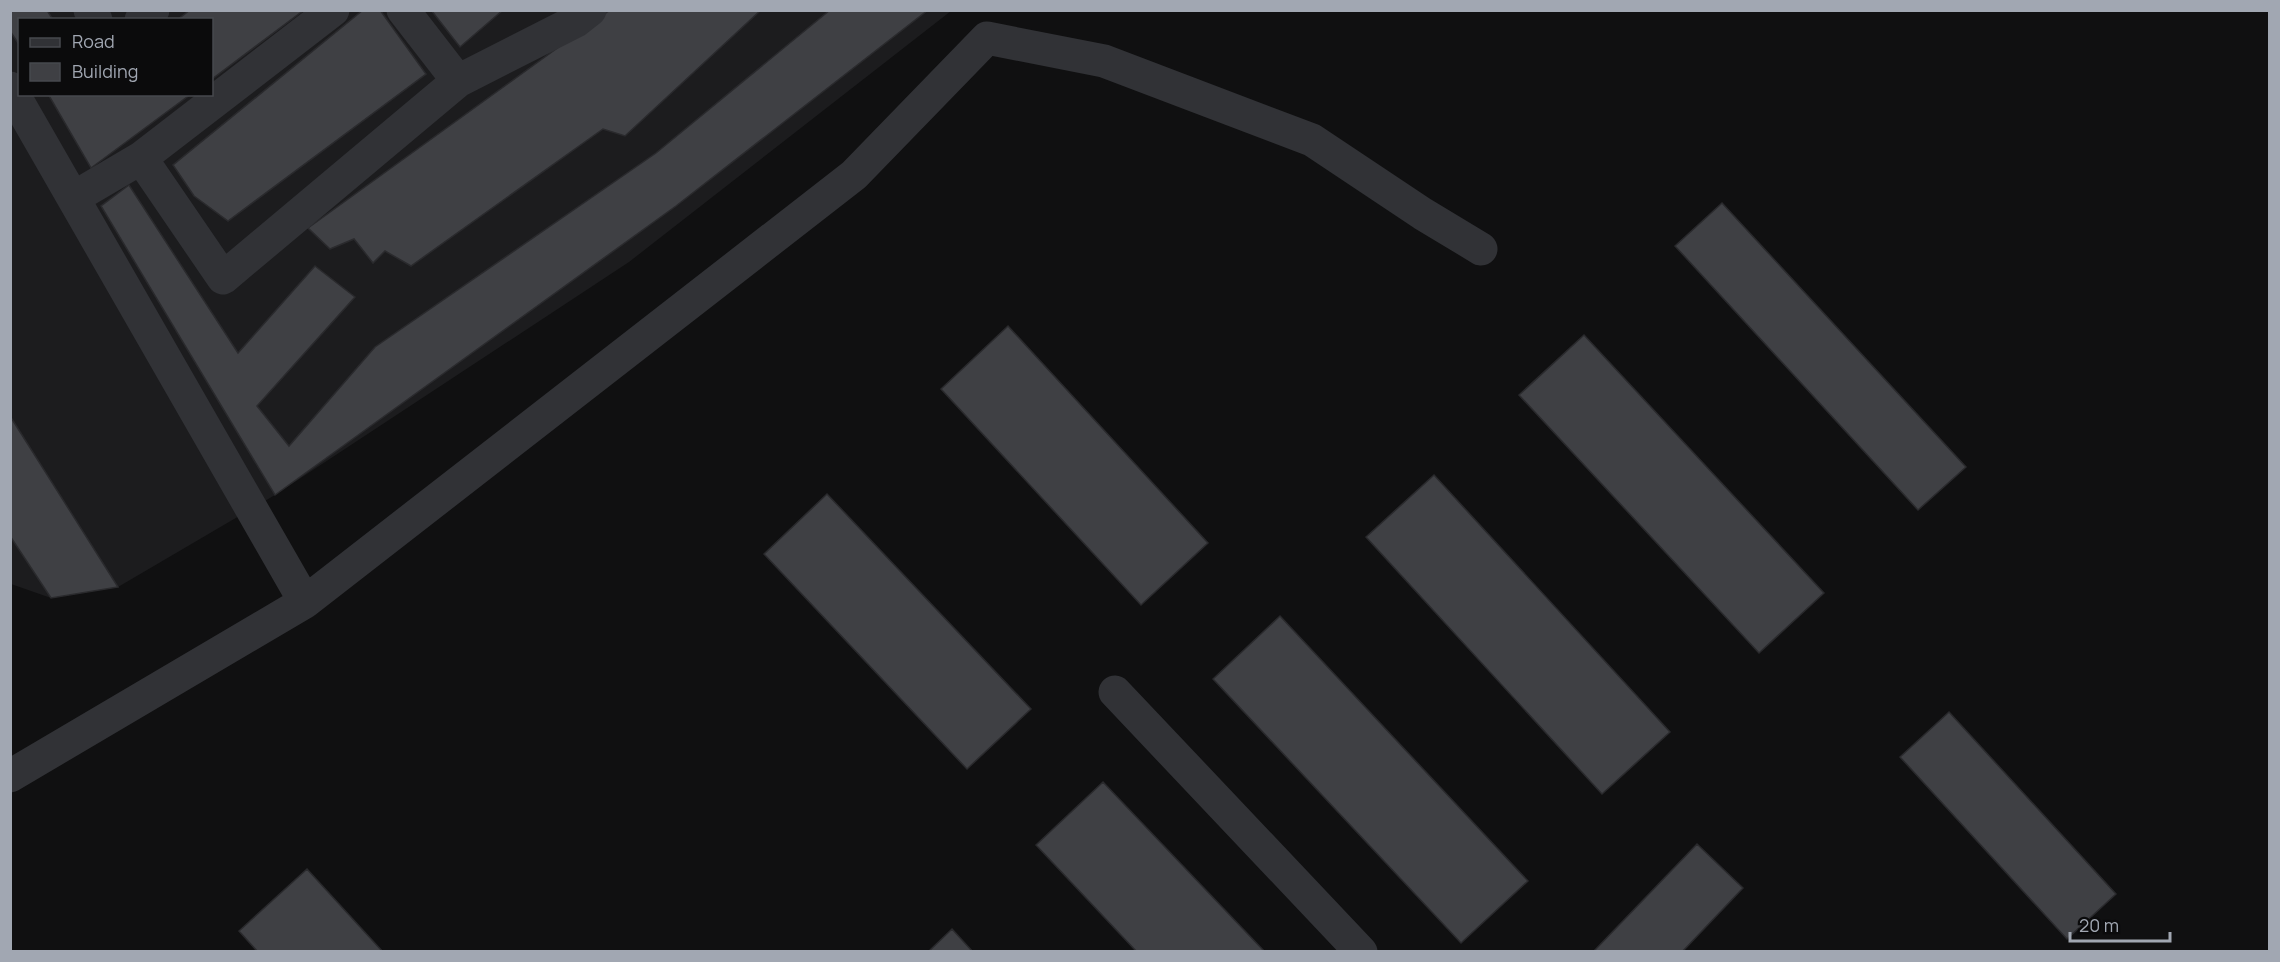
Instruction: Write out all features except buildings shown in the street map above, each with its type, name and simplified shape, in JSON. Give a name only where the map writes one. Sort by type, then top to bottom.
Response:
[{"type":"lane","points":[[73,198],[141,158],[333,10]]},
{"type":"lane","points":[[403,10],[458,81]]},
{"type":"lane","points":[[141,158],[223,278],[458,81],[578,14]]},
{"type":"lane","points":[[10,776],[305,602],[854,175],[987,38],[1104,60],[1312,140],[1480,249]]},
{"type":"lane","points":[[10,88],[305,602]]},
{"type":"lane","points":[[1115,692],[1361,951]]},
{"type":"shaded area","points":[[11,11],[951,11],[629,262],[275,495],[118,587],[51,598],[11,584]]}]
